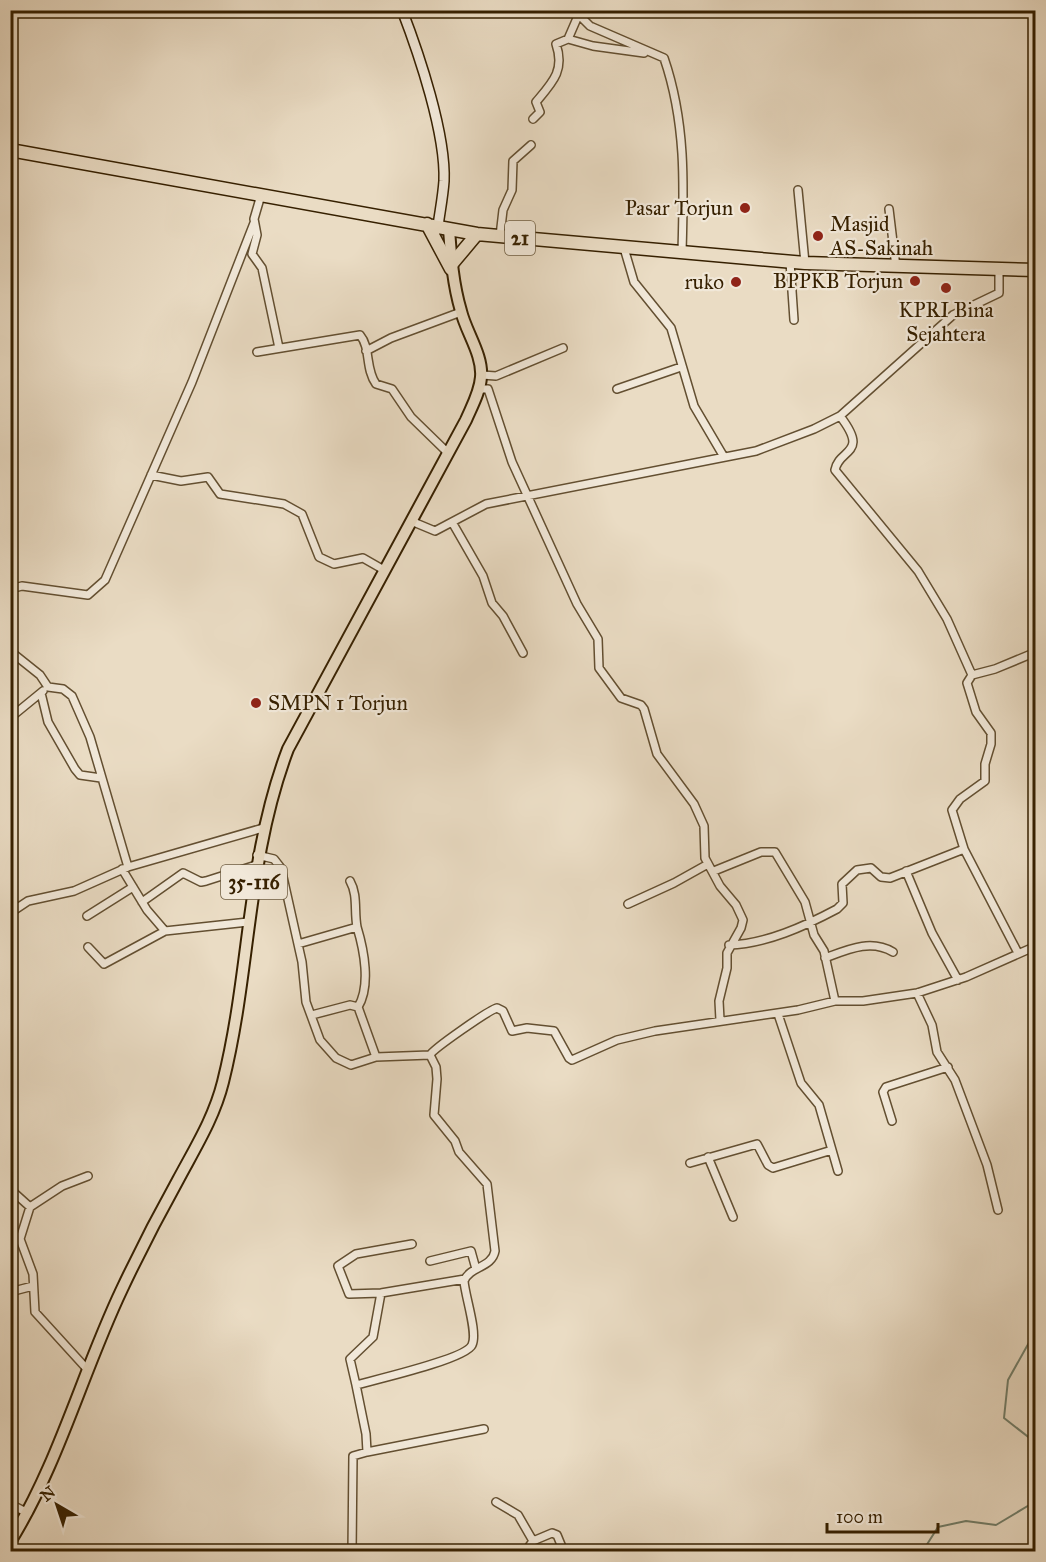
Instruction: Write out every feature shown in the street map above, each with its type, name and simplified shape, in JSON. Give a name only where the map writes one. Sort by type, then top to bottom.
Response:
[{"type":"highway","name":"21","points":[[10,150],[477,234],[805,263],[1035,270]]},
{"type":"highway","points":[[438,227],[451,267]]},
{"type":"highway","points":[[451,267],[477,234]]},
{"type":"main road","points":[[438,227],[451,267],[461,312],[482,375]]},
{"type":"main road","name":"35-116","points":[[10,1542],[28,1514],[58,1445],[86,1368],[121,1291],[204,1132],[215,1105],[228,1059],[263,828],[288,749],[448,453],[479,389],[482,375]]},
{"type":"street","points":[[1010,10],[1015,10]]},
{"type":"street","points":[[404,13],[424,79],[443,163],[444,180],[438,227]]},
{"type":"street","points":[[568,39],[576,13],[590,26],[664,58],[674,86],[682,129],[682,252]]},
{"type":"street","points":[[533,119],[540,112],[536,102],[554,80],[561,59],[556,44],[568,39],[593,46],[627,49],[664,58]]},
{"type":"street","points":[[500,236],[503,210],[512,190],[513,160],[531,145]]},
{"type":"street","points":[[798,190],[805,263]]},
{"type":"street","points":[[10,589],[22,586],[88,595],[105,580],[192,382],[254,223],[261,195]]},
{"type":"street","points":[[889,209],[896,267]]},
{"type":"street","points":[[254,223],[257,235],[252,257],[262,268],[279,348]]},
{"type":"street","points":[[624,248],[634,282],[671,328],[694,406],[724,457]]},
{"type":"street","points":[[790,262],[794,320]]},
{"type":"street","points":[[411,521],[435,531],[486,504],[724,457],[783,442],[840,416],[953,315],[999,293],[999,270]]},
{"type":"street","points":[[366,351],[391,338],[461,312]]},
{"type":"street","points":[[257,352],[356,334],[362,337],[369,372],[376,384],[392,389],[411,417],[448,453]]},
{"type":"street","points":[[482,375],[496,376],[564,348]]},
{"type":"street","points":[[617,389],[681,368]]},
{"type":"street","points":[[479,389],[488,388],[512,462],[577,604],[598,639],[599,668],[621,698],[635,702],[644,709],[657,754],[696,810],[704,826],[704,849],[708,864],[714,871],[720,886],[736,905],[743,920],[741,928],[729,945],[719,1001],[720,1020]]},
{"type":"street","points":[[840,416],[851,433],[852,443],[850,452],[836,465],[835,470],[918,571],[947,619],[972,675]]},
{"type":"street","points":[[151,475],[181,481],[208,477],[220,494],[284,504],[302,514],[319,557],[334,564],[363,558],[384,570]]},
{"type":"street","points":[[452,522],[483,576],[492,603],[503,616],[522,653]]},
{"type":"street","points":[[10,651],[40,675],[48,687]]},
{"type":"street","points":[[1018,953],[964,849],[952,810],[960,799],[984,781],[985,760],[992,740],[991,733],[976,712],[967,683],[972,675],[995,669],[1035,651]]},
{"type":"street","points":[[10,718],[48,687],[63,689],[72,696],[90,737],[125,868],[142,902],[165,932]]},
{"type":"street","points":[[41,693],[48,722],[75,769],[86,777],[100,778]]},
{"type":"street","points":[[10,913],[28,901],[74,891],[125,868],[263,828]]},
{"type":"street","points":[[729,945],[745,945],[809,922],[840,906],[844,898],[842,884],[857,870],[871,868],[885,878],[964,849]]},
{"type":"street","points":[[714,871],[761,852],[775,852],[800,891],[809,922],[825,958],[835,1001]]},
{"type":"street","points":[[142,902],[183,873],[201,882],[257,860],[279,863],[298,944],[306,1002],[320,1040],[336,1058],[351,1065],[376,1057],[430,1055]]},
{"type":"street","points":[[628,904],[708,864]]},
{"type":"street","points":[[906,871],[932,933],[958,980]]},
{"type":"street","points":[[350,881],[354,889],[353,911],[364,969],[364,995],[358,1007],[376,1057]]},
{"type":"street","points":[[87,916],[133,887]]},
{"type":"street","points":[[88,947],[104,964],[165,932],[248,922]]},
{"type":"street","points":[[298,944],[357,927]]},
{"type":"street","points":[[825,958],[853,948],[878,944],[893,952]]},
{"type":"street","points":[[430,1055],[434,1048],[452,1040],[497,1008],[502,1011],[512,1031],[527,1028],[552,1030],[568,1058],[572,1060],[617,1040],[720,1020],[778,1014],[835,1001],[863,1001],[917,993],[958,980],[1035,946]]},
{"type":"street","points":[[917,993],[932,1025],[937,1052],[948,1067],[987,1165],[998,1210]]},
{"type":"street","points":[[312,1015],[350,1005],[358,1007]]},
{"type":"street","points":[[778,1014],[801,1083],[819,1105],[838,1171]]},
{"type":"street","points":[[412,1244],[356,1254],[338,1266],[349,1294],[381,1293],[465,1279],[494,1257],[490,1193],[484,1178],[459,1152],[452,1137],[434,1115],[437,1079],[436,1067],[430,1055]]},
{"type":"street","points":[[892,1121],[883,1092],[886,1088],[948,1067]]},
{"type":"street","points":[[690,1163],[757,1144],[768,1165],[773,1168],[832,1150]]},
{"type":"street","points":[[708,1157],[733,1216]]},
{"type":"street","points":[[86,1368],[48,1323],[38,1316],[33,1274],[20,1239],[30,1207],[63,1186],[87,1176]]},
{"type":"street","points":[[10,1190],[30,1207]]},
{"type":"street","points":[[430,1261],[471,1251],[476,1269]]},
{"type":"street","points":[[356,1386],[435,1364],[469,1349],[473,1342],[465,1279]]},
{"type":"street","points":[[10,1292],[33,1286]]},
{"type":"street","points":[[367,1452],[366,1434],[350,1359],[373,1336],[381,1293]]},
{"type":"street","points":[[352,1551],[354,1490],[351,1461],[353,1456],[484,1429]]},
{"type":"street","points":[[496,1502],[518,1515],[534,1540]]},
{"type":"street","points":[[10,1504],[28,1514]]},
{"type":"street","points":[[525,1551],[534,1540],[555,1534],[564,1551]]},
{"type":"waterway","points":[[1036,1330],[1008,1380],[1004,1418],[1036,1443]]},
{"type":"waterway","points":[[927,1552],[926,1546],[938,1527],[966,1521],[996,1525],[1031,1504],[1036,1497]]},
{"type":"place","name":"Pasar Torjun","points":[[745,208]]},
{"type":"place","name":"Masjid AS-Sakinah","points":[[818,236]]},
{"type":"place","name":"BPPKB Torjun","points":[[915,281]]},
{"type":"place","name":"ruko","points":[[736,282]]},
{"type":"place","name":"KPRI Bina Sejahtera","points":[[946,288]]},
{"type":"place","name":"SMPN 1 Torjun","points":[[256,703]]}]
